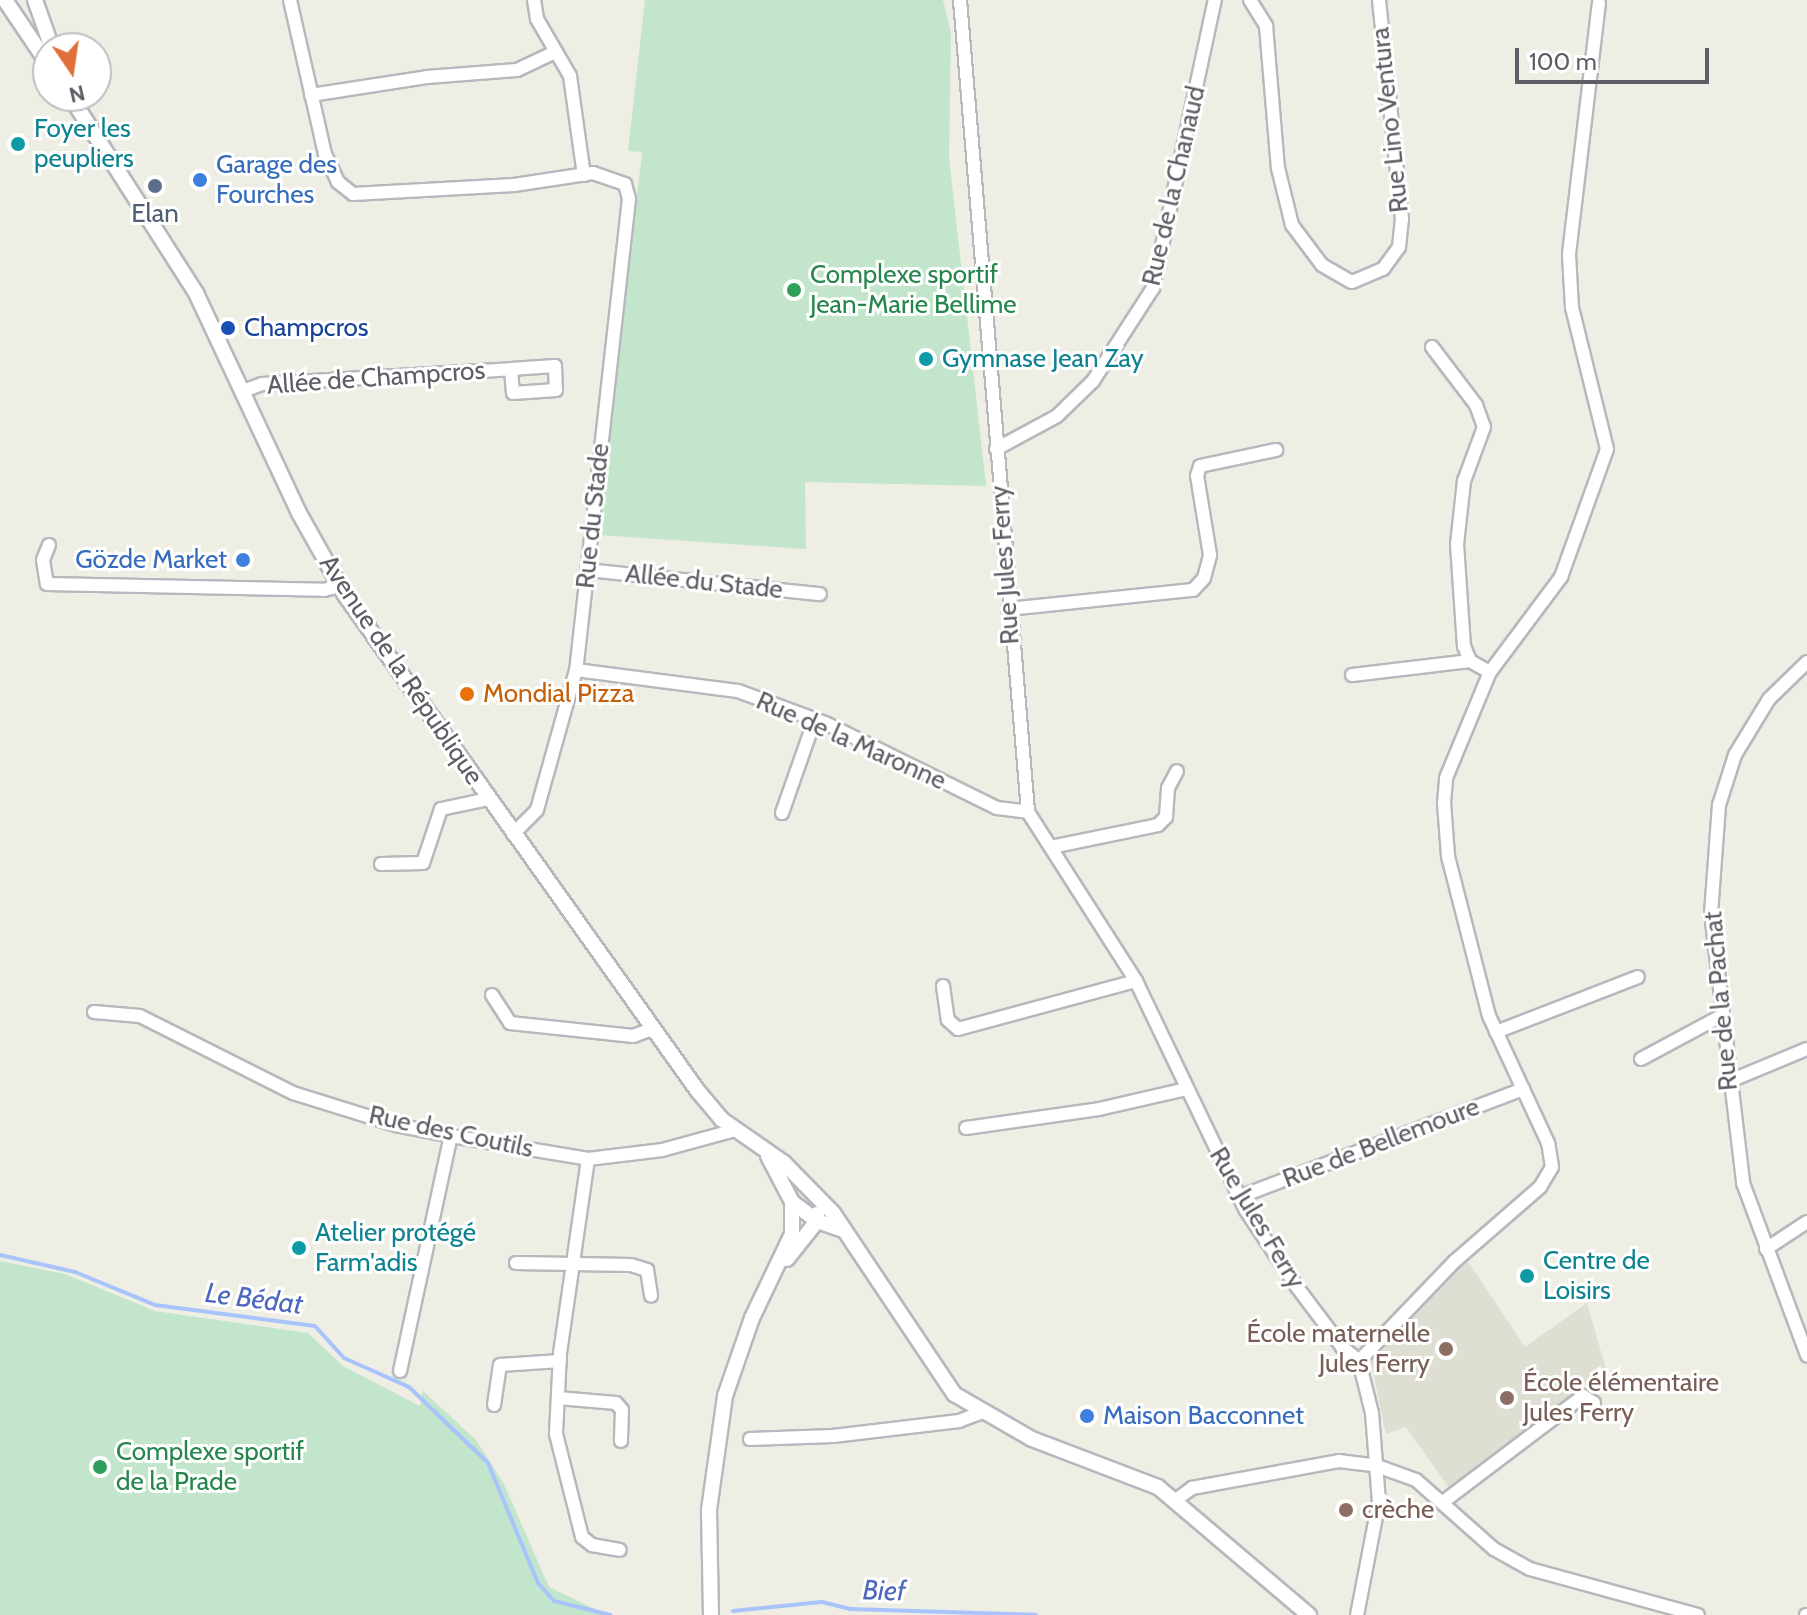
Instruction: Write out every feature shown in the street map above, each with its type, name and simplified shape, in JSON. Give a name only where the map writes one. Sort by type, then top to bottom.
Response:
[{"type":"street","points":[[5,0],[32,40]]},
{"type":"street","points":[[18,0],[29,36]]},
{"type":"street","points":[[35,0],[46,32]]},
{"type":"street","points":[[290,0],[325,154],[338,182],[353,194],[584,175],[570,76],[555,52],[534,0]]},
{"type":"street","name":"Rue Jules Ferry","points":[[960,0],[1008,609],[1028,812],[1136,981],[1239,1197],[1297,1287],[1342,1347],[1359,1361]]},
{"type":"street","name":"Rue de la Chanaud","points":[[996,449],[1057,416],[1093,381],[1153,288],[1215,0]]},
{"type":"street","name":"Rue Lino Ventura","points":[[1250,0],[1266,26],[1278,168],[1292,225],[1322,265],[1352,282],[1383,269],[1399,247],[1402,219],[1379,0]]},
{"type":"street","points":[[1357,1615],[1379,1501],[1377,1466],[1359,1361],[1455,1261],[1549,1175],[1548,1143],[1496,1032],[1448,856],[1444,803],[1446,778],[1490,672],[1561,577],[1607,449],[1572,308],[1569,254],[1599,3]]},
{"type":"street","points":[[311,95],[427,77],[517,70],[555,52]]},
{"type":"street","name":"Avenue de la République","points":[[81,112],[176,258],[340,586],[652,1029],[735,1130],[768,1156],[784,1163],[849,1233],[954,1394],[980,1413],[1177,1499],[1309,1615]]},
{"type":"street","name":"Avenue de la République","points":[[85,112],[100,140]]},
{"type":"street","name":"Rue du Stade","points":[[513,834],[537,810],[576,670],[629,199],[625,184],[610,175],[584,175]]},
{"type":"street","points":[[1432,347],[1476,405],[1484,427],[1464,481],[1457,544],[1458,609],[1470,661]]},
{"type":"street","name":"Allée de Champcros","points":[[243,391],[262,384],[511,369]]},
{"type":"street","points":[[1008,609],[1193,590],[1204,578],[1210,555],[1197,476],[1200,466],[1276,450]]},
{"type":"street","points":[[49,545],[43,560],[47,584],[324,590],[340,586]]},
{"type":"street","name":"Allée du Stade","points":[[587,570],[820,594]]},
{"type":"street","points":[[1352,675],[1470,661],[1490,672]]},
{"type":"street","name":"Rue de la Pachat","points":[[1807,662],[1769,699],[1735,755],[1719,805],[1711,913],[1743,1183],[1807,1355]]},
{"type":"street","name":"Rue de la Maronne","points":[[576,670],[738,691],[815,719],[997,808],[1028,812]]},
{"type":"street","points":[[782,813],[815,719]]},
{"type":"street","points":[[1051,847],[1158,825],[1166,817],[1168,788],[1177,771]]},
{"type":"street","points":[[381,864],[423,863],[441,809],[489,799]]},
{"type":"street","points":[[1496,1032],[1638,977]]},
{"type":"street","points":[[943,986],[948,1020],[958,1029],[1136,981]]},
{"type":"street","points":[[492,995],[510,1023],[633,1036],[652,1029]]},
{"type":"street","name":"Rue des Coutils","points":[[94,1012],[140,1016],[293,1093],[396,1125],[451,1136],[588,1159],[662,1150],[735,1130]]},
{"type":"street","points":[[1641,1059],[1723,1015]]},
{"type":"street","points":[[1730,1081],[1807,1049]]},
{"type":"street","points":[[966,1128],[1099,1109],[1186,1089]]},
{"type":"street","name":"Rue de Bellemoure","points":[[1239,1197],[1523,1089]]},
{"type":"street","points":[[400,1371],[451,1136]]},
{"type":"street","name":"Avenue de la République","points":[[768,1156],[792,1202],[817,1221],[849,1233]]},
{"type":"street","points":[[588,1159],[571,1262],[556,1434],[582,1537],[592,1545],[620,1550]]},
{"type":"street","points":[[779,1268],[817,1221],[815,1196]]},
{"type":"street","points":[[711,1613],[709,1510],[725,1396],[752,1318],[779,1268],[792,1234],[792,1202]]},
{"type":"street","points":[[1766,1249],[1807,1222]]},
{"type":"street","points":[[516,1263],[609,1261],[647,1270],[651,1296]]},
{"type":"street","points":[[494,1405],[500,1365],[560,1361]]},
{"type":"street","points":[[1443,1502],[1583,1396],[1594,1403]]},
{"type":"street","points":[[558,1398],[616,1403],[622,1410],[621,1441]]},
{"type":"street","points":[[750,1439],[849,1435],[959,1421],[980,1413]]},
{"type":"street","points":[[1177,1499],[1192,1488],[1339,1461],[1377,1466],[1416,1480],[1494,1549],[1530,1569],[1698,1615]]},
{"type":"shaded area","points":[[1465,1263],[1469,1263],[1525,1347],[1587,1303],[1606,1369],[1450,1489],[1406,1427],[1386,1434],[1371,1362]]},
{"type":"green space","name":"Complexe sportif Jean-Marie Bellime","points":[[645,0],[943,0],[951,33],[949,157],[986,486],[805,482],[806,549],[599,535],[642,152],[628,151]]},
{"type":"green space","points":[[0,1261],[65,1274],[155,1311],[308,1333],[343,1366],[420,1406],[423,1391],[476,1440],[504,1484],[549,1587],[607,1615],[0,1615]]},
{"type":"waterway","name":"Le Bédat","points":[[0,1255],[75,1272],[155,1305],[315,1326],[344,1358],[409,1387],[488,1463],[538,1583],[554,1601],[610,1615]]},
{"type":"waterway","name":"Bief","points":[[733,1611],[822,1602],[850,1609],[1036,1615]]},
{"type":"place","name":"Foyer les peupliers","points":[[18,144]]},
{"type":"place","name":"Garage des Fourches","points":[[200,180]]},
{"type":"place","name":"Elan","points":[[155,186]]},
{"type":"place","name":"Complexe sportif Jean-Marie Bellime","points":[[794,290]]},
{"type":"place","name":"Champcros","points":[[228,328]]},
{"type":"place","name":"Gymnase Jean Zay","points":[[926,359]]},
{"type":"place","name":"Gözde Market","points":[[243,560]]},
{"type":"place","name":"Mondial Pizza","points":[[467,694]]},
{"type":"place","name":"Atelier protégé Farm'adis","points":[[299,1248]]},
{"type":"place","name":"Centre de Loisirs","points":[[1527,1276]]},
{"type":"place","name":"École maternelle Jules Ferry","points":[[1446,1349]]},
{"type":"place","name":"École élémentaire Jules Ferry","points":[[1507,1398]]},
{"type":"place","name":"Maison Bacconnet","points":[[1087,1416]]},
{"type":"place","name":"Complexe sportif de la Prade","points":[[100,1467]]},
{"type":"place","name":"crèche","points":[[1346,1510]]}]
